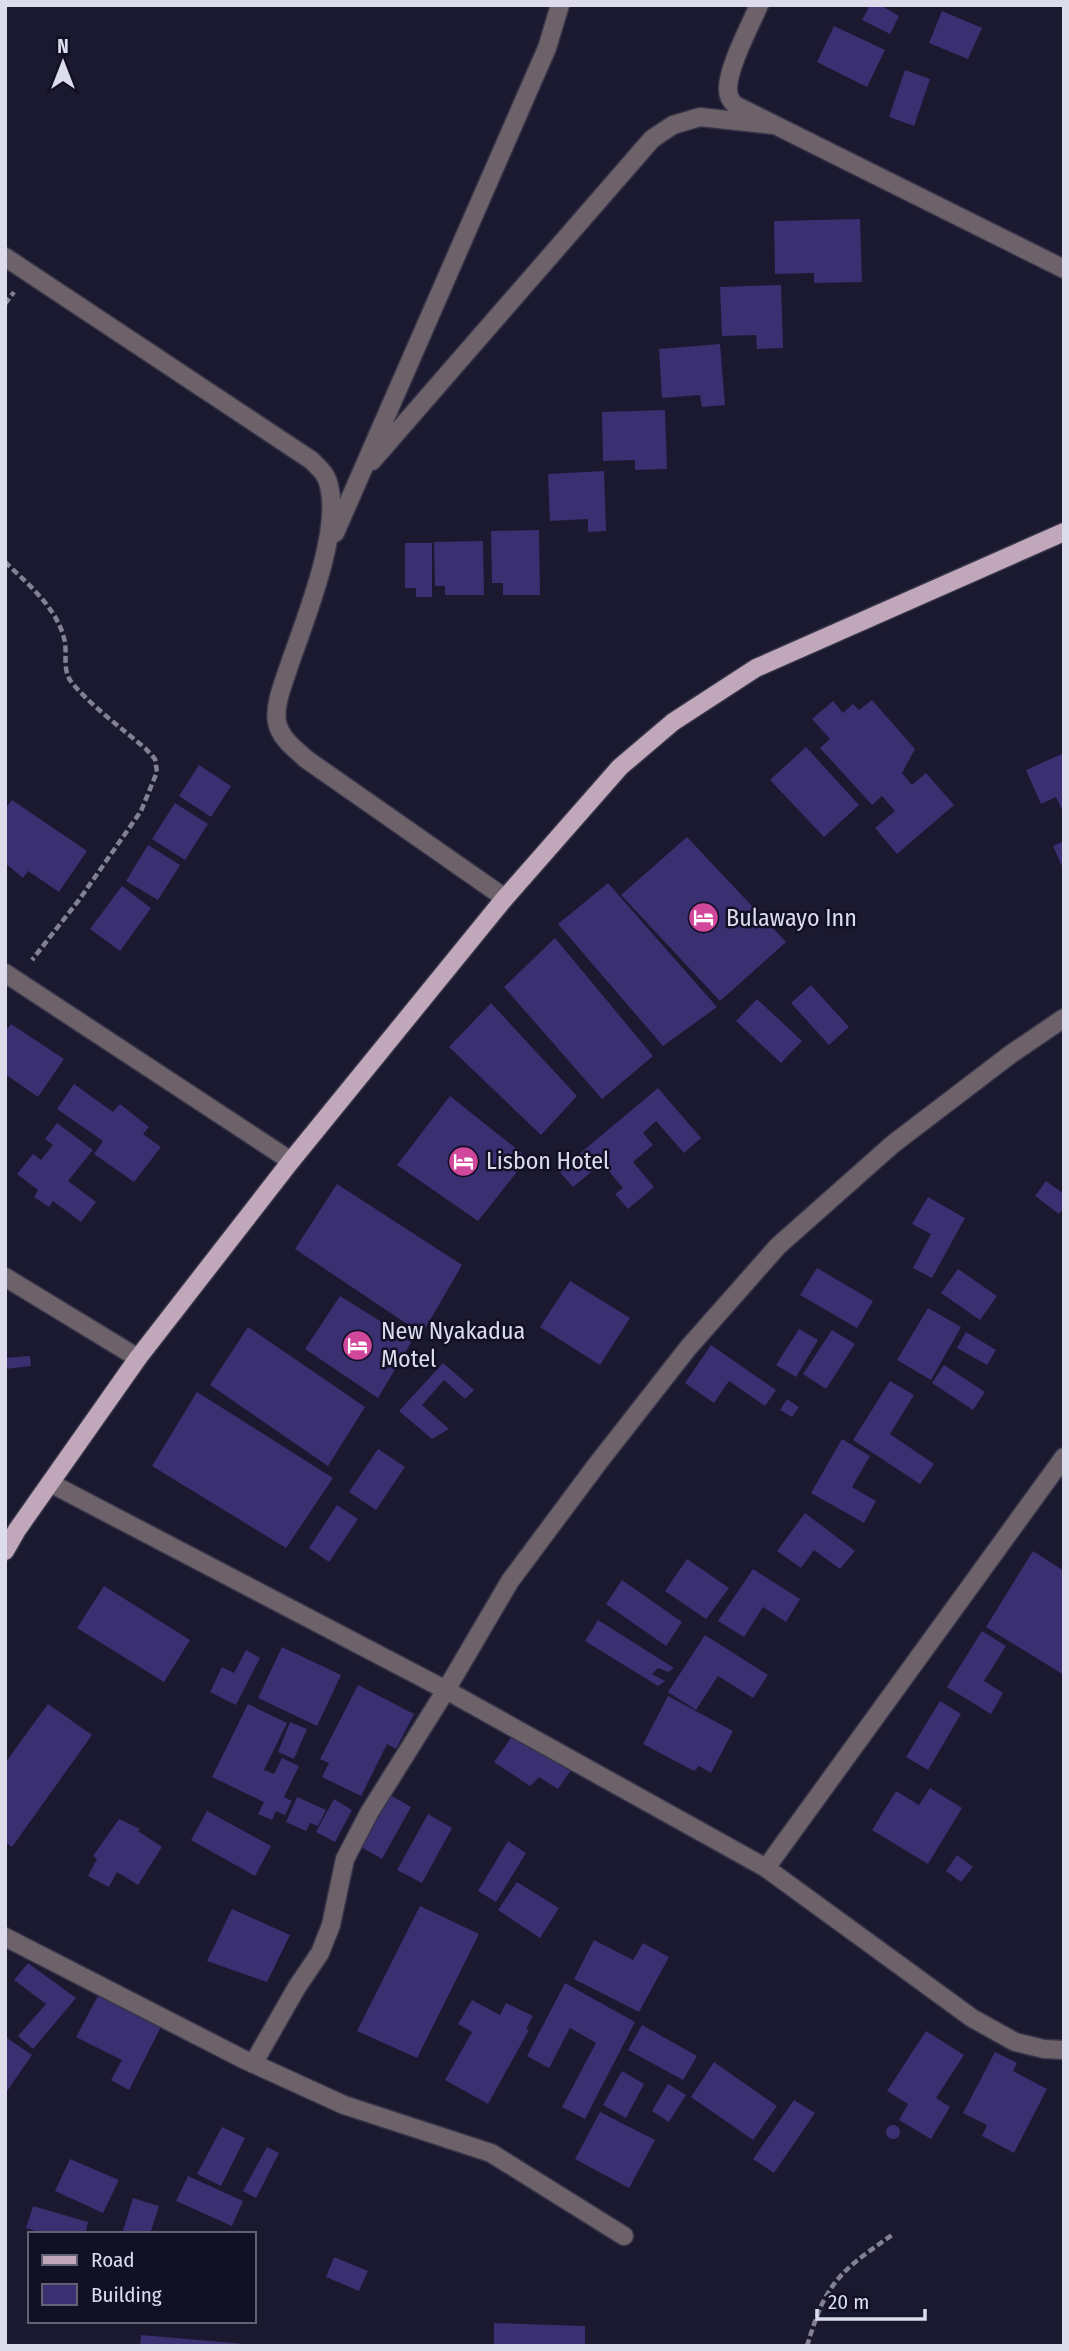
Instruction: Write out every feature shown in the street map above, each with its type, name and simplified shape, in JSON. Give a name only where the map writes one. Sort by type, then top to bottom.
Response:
[{"type":"main road","points":[[5,1551],[138,1358],[291,1161],[505,898],[620,767],[683,716],[756,668],[1064,533]]},
{"type":"street","points":[[505,898],[306,759],[285,740],[276,721],[280,694],[326,551],[547,48],[560,5]]},
{"type":"street","points":[[759,5],[732,69],[727,89],[735,106],[1064,269]]},
{"type":"street","points":[[361,474],[652,139],[673,125],[700,117],[773,125]]},
{"type":"street","points":[[5,257],[311,460],[324,473],[329,485],[332,519],[326,551]]},
{"type":"street","points":[[8,975],[291,1161]]},
{"type":"street","points":[[253,2064],[297,1987],[320,1953],[340,1891],[345,1859],[363,1825],[510,1581],[688,1348],[778,1246],[893,1144],[1011,1054],[1064,1018]]},
{"type":"street","points":[[5,1277],[138,1358]]},
{"type":"street","points":[[766,1868],[1064,1457]]},
{"type":"street","points":[[50,1483],[446,1690],[766,1868],[972,2018],[1015,2042],[1044,2049],[1064,2050]]},
{"type":"street","points":[[5,1937],[253,2064],[344,2105],[491,2154],[624,2236]]},
{"type":"path","points":[[5,562],[53,614],[64,639],[65,666],[69,678],[81,692],[146,749],[155,759],[157,772],[141,811],[79,900],[8,975]]},
{"type":"path","points":[[807,2346],[830,2290],[853,2263],[892,2235]]},
{"type":"building","points":[[870,5],[880,5],[899,16],[890,34],[862,20]]},
{"type":"building","points":[[942,11],[982,28],[968,59],[929,43]]},
{"type":"building","points":[[834,26],[885,50],[867,87],[817,62]]},
{"type":"building","points":[[905,70],[930,79],[914,126],[889,117]]},
{"type":"building","points":[[860,219],[862,282],[814,283],[814,273],[775,274],[774,221]]},
{"type":"building","points":[[781,285],[783,348],[757,349],[756,335],[722,336],[720,287]]},
{"type":"building","points":[[720,344],[725,405],[702,407],[700,395],[662,398],[659,349]]},
{"type":"building","points":[[665,410],[667,469],[635,470],[635,460],[603,461],[602,412]]},
{"type":"building","points":[[604,471],[606,531],[588,532],[588,519],[550,521],[548,474]]},
{"type":"building","points":[[539,530],[540,595],[503,595],[503,583],[492,583],[491,531]]},
{"type":"building","points":[[483,541],[484,595],[445,595],[445,586],[435,586],[434,542]]},
{"type":"building","points":[[405,543],[432,543],[432,597],[416,597],[416,588],[405,588]]},
{"type":"building","points":[[872,700],[915,749],[902,773],[912,785],[926,773],[954,805],[897,854],[875,828],[895,811],[882,796],[872,805],[820,748],[830,739],[812,719],[833,701],[843,713],[853,704],[859,710]]},
{"type":"building","points":[[806,747],[859,805],[824,837],[770,780]]},
{"type":"building","points":[[1064,753],[1064,814],[1056,797],[1041,804],[1026,770]]},
{"type":"building","points":[[199,765],[231,786],[211,817],[179,796]]},
{"type":"building","points":[[12,800],[87,851],[59,892],[28,871],[23,878],[5,863],[5,809]]},
{"type":"building","points":[[175,803],[208,824],[185,860],[152,839]]},
{"type":"building","name":"Bulawayo Inn","points":[[687,837],[786,942],[720,1001],[621,895]]},
{"type":"building","points":[[1064,841],[1064,871],[1053,846]]},
{"type":"building","points":[[148,845],[180,865],[158,900],[126,881]]},
{"type":"building","points":[[608,883],[717,1007],[663,1046],[558,924]]},
{"type":"building","points":[[122,886],[151,908],[120,951],[90,929]]},
{"type":"building","points":[[555,938],[653,1056],[602,1099],[504,987]]},
{"type":"building","points":[[811,985],[849,1027],[829,1045],[791,1003]]},
{"type":"building","points":[[757,999],[802,1041],[781,1063],[736,1021]]},
{"type":"building","points":[[491,1003],[577,1096],[541,1135],[449,1047]]},
{"type":"building","points":[[11,1024],[64,1059],[38,1097],[5,1074],[5,1032]]},
{"type":"building","points":[[74,1084],[113,1112],[120,1104],[149,1127],[143,1134],[161,1147],[134,1182],[94,1154],[103,1141],[57,1109]]},
{"type":"building","points":[[658,1088],[701,1138],[684,1153],[656,1121],[643,1133],[653,1145],[633,1162],[654,1187],[628,1209],[615,1194],[623,1188],[602,1163],[573,1187],[559,1171]]},
{"type":"building","name":"Lisbon Hotel","points":[[450,1096],[528,1158],[478,1221],[397,1165]]},
{"type":"building","points":[[57,1123],[93,1150],[68,1181],[96,1202],[81,1222],[53,1201],[49,1207],[34,1197],[38,1190],[17,1174],[33,1154],[41,1160],[53,1145],[45,1139]]},
{"type":"building","points":[[1046,1181],[1064,1194],[1064,1207],[1059,1214],[1035,1196]]},
{"type":"building","points":[[337,1184],[462,1265],[422,1334],[295,1249]]},
{"type":"building","points":[[928,1197],[965,1218],[932,1278],[913,1268],[931,1234],[912,1224]]},
{"type":"building","points":[[817,1268],[873,1301],[857,1328],[800,1295]]},
{"type":"building","points":[[958,1269],[997,1296],[980,1320],[941,1293]]},
{"type":"building","points":[[570,1281],[630,1318],[600,1365],[540,1327]]},
{"type":"building","name":"New Nyakadua Motel","points":[[340,1296],[412,1341],[378,1398],[305,1349]]},
{"type":"building","points":[[928,1308],[961,1327],[931,1380],[897,1360]]},
{"type":"building","points":[[248,1327],[365,1407],[328,1466],[210,1385]]},
{"type":"building","points":[[799,1329],[818,1340],[796,1377],[776,1365]]},
{"type":"building","points":[[832,1330],[855,1344],[826,1389],[803,1374]]},
{"type":"building","points":[[966,1332],[996,1350],[987,1365],[957,1348]]},
{"type":"building","points":[[711,1345],[776,1390],[765,1406],[729,1381],[714,1403],[685,1383]]},
{"type":"building","points":[[30,1356],[31,1366],[5,1369],[5,1358]]},
{"type":"building","points":[[443,1363],[474,1390],[465,1399],[444,1380],[422,1405],[449,1429],[432,1439],[399,1411]]},
{"type":"building","points":[[944,1365],[985,1392],[973,1410],[932,1383]]},
{"type":"building","points":[[890,1381],[914,1395],[890,1434],[934,1464],[920,1484],[853,1440]]},
{"type":"building","points":[[197,1392],[333,1478],[286,1548],[152,1466]]},
{"type":"building","points":[[787,1399],[799,1407],[792,1417],[780,1410]]},
{"type":"building","points":[[842,1439],[870,1456],[852,1487],[876,1501],[864,1523],[811,1493]]},
{"type":"building","points":[[378,1449],[405,1467],[376,1510],[349,1492]]},
{"type":"building","points":[[337,1505],[358,1519],[329,1562],[309,1548]]},
{"type":"building","points":[[805,1513],[855,1551],[840,1569],[814,1550],[801,1568],[777,1551]]},
{"type":"building","points":[[1033,1551],[1064,1571],[1064,1675],[986,1627]]},
{"type":"building","points":[[687,1559],[729,1588],[706,1619],[665,1591]]},
{"type":"building","points":[[753,1569],[800,1599],[786,1622],[763,1607],[744,1637],[718,1621]]},
{"type":"building","points":[[622,1580],[682,1622],[666,1646],[606,1604]]},
{"type":"building","points":[[104,1586],[190,1640],[164,1682],[77,1628]]},
{"type":"building","points":[[598,1620],[674,1668],[668,1672],[658,1668],[652,1674],[665,1681],[658,1686],[585,1641]]},
{"type":"building","points":[[982,1631],[1006,1646],[984,1681],[1003,1693],[991,1714],[947,1687]]},
{"type":"building","points":[[705,1635],[768,1675],[753,1698],[718,1676],[696,1710],[668,1692]]},
{"type":"building","points":[[282,1647],[341,1675],[317,1726],[258,1698]]},
{"type":"building","points":[[246,1650],[260,1658],[236,1705],[210,1692],[222,1667],[234,1673]]},
{"type":"building","points":[[358,1685],[414,1714],[396,1749],[387,1744],[361,1796],[322,1777],[329,1763],[320,1759]]},
{"type":"building","points":[[668,1696],[733,1731],[711,1773],[699,1766],[694,1771],[643,1744]]},
{"type":"building","points":[[940,1701],[961,1714],[928,1770],[906,1757]]},
{"type":"building","points":[[48,1704],[92,1735],[12,1847],[5,1842],[5,1763]]},
{"type":"building","points":[[248,1704],[287,1723],[264,1770],[274,1774],[282,1758],[299,1766],[284,1797],[292,1801],[285,1815],[276,1811],[272,1820],[258,1814],[264,1802],[212,1777]]},
{"type":"building","points":[[290,1722],[307,1729],[294,1759],[278,1752]]},
{"type":"building","points":[[515,1732],[571,1770],[558,1789],[539,1777],[530,1786],[494,1762]]},
{"type":"building","points":[[930,1788],[962,1808],[928,1864],[872,1830],[896,1791],[919,1805]]},
{"type":"building","points":[[390,1795],[411,1807],[382,1859],[361,1847]]},
{"type":"building","points":[[297,1797],[326,1810],[318,1826],[310,1823],[306,1831],[286,1822]]},
{"type":"building","points":[[334,1799],[352,1810],[335,1842],[316,1832]]},
{"type":"building","points":[[207,1811],[271,1846],[255,1876],[191,1840]]},
{"type":"building","points":[[428,1814],[452,1828],[422,1883],[397,1870]]},
{"type":"building","points":[[119,1819],[140,1829],[138,1831],[162,1847],[138,1885],[117,1872],[109,1887],[88,1876],[97,1859],[93,1856]]},
{"type":"building","points":[[508,1841],[526,1853],[496,1902],[478,1891]]},
{"type":"building","points":[[957,1855],[973,1867],[961,1882],[946,1871]]},
{"type":"building","points":[[517,1882],[559,1908],[540,1938],[498,1910]]},
{"type":"building","points":[[420,1906],[479,1934],[417,2058],[357,2031]]},
{"type":"building","points":[[232,1909],[290,1935],[267,1982],[207,1961]]},
{"type":"building","points":[[594,1940],[633,1960],[643,1943],[669,1957],[639,2012],[574,1979]]},
{"type":"building","points":[[28,1963],[76,1998],[33,2049],[18,2036],[46,2004],[14,1980]]},
{"type":"building","points":[[565,1983],[635,2022],[585,2119],[562,2107],[596,2043],[570,2028],[549,2068],[527,2056]]},
{"type":"building","points":[[99,1994],[162,2025],[129,2090],[111,2080],[122,2060],[76,2037]]},
{"type":"building","points":[[472,2000],[500,2015],[506,2003],[533,2016],[526,2029],[529,2030],[488,2104],[445,2080],[472,2032],[458,2024]]},
{"type":"building","points":[[642,2025],[697,2056],[683,2080],[628,2050]]},
{"type":"building","points":[[926,2031],[964,2055],[936,2098],[950,2107],[931,2139],[899,2120],[908,2104],[887,2091]]},
{"type":"building","points":[[7,2038],[32,2055],[5,2094],[5,2041]]},
{"type":"building","points":[[995,2052],[1017,2063],[1013,2071],[1047,2089],[1014,2153],[982,2136],[987,2125],[963,2113]]},
{"type":"building","points":[[714,2062],[777,2106],[753,2140],[691,2097]]},
{"type":"building","points":[[622,2071],[644,2084],[626,2118],[603,2105]]},
{"type":"building","points":[[668,2084],[686,2095],[669,2122],[652,2111]]},
{"type":"building","points":[[794,2100],[815,2113],[774,2173],[753,2159]]},
{"type":"building","points":[[600,2112],[655,2140],[629,2188],[575,2159]]},
{"type":"building","points":[[890,2125],[896,2125],[900,2132],[896,2139],[890,2139],[886,2135],[886,2129]]},
{"type":"building","points":[[222,2127],[245,2138],[221,2186],[197,2174]]},
{"type":"building","points":[[267,2147],[279,2153],[256,2198],[243,2191]]},
{"type":"building","points":[[70,2159],[119,2180],[103,2213],[55,2191]]},
{"type":"building","points":[[188,2176],[243,2201],[232,2226],[176,2201]]},
{"type":"building","points":[[133,2198],[159,2206],[151,2232],[123,2232]]},
{"type":"building","points":[[33,2206],[88,2222],[86,2232],[39,2232],[26,2228]]},
{"type":"building","points":[[334,2257],[368,2271],[359,2291],[326,2277]]},
{"type":"building","points":[[494,2323],[585,2326],[585,2346],[494,2345]]},
{"type":"building","points":[[141,2335],[245,2344],[245,2346],[140,2346]]},
{"type":"place","name":"Bulawayo Inn","points":[[703,918]]},
{"type":"place","name":"Lisbon Hotel","points":[[463,1161]]},
{"type":"place","name":"New Nyakadua Motel","points":[[358,1345]]}]
